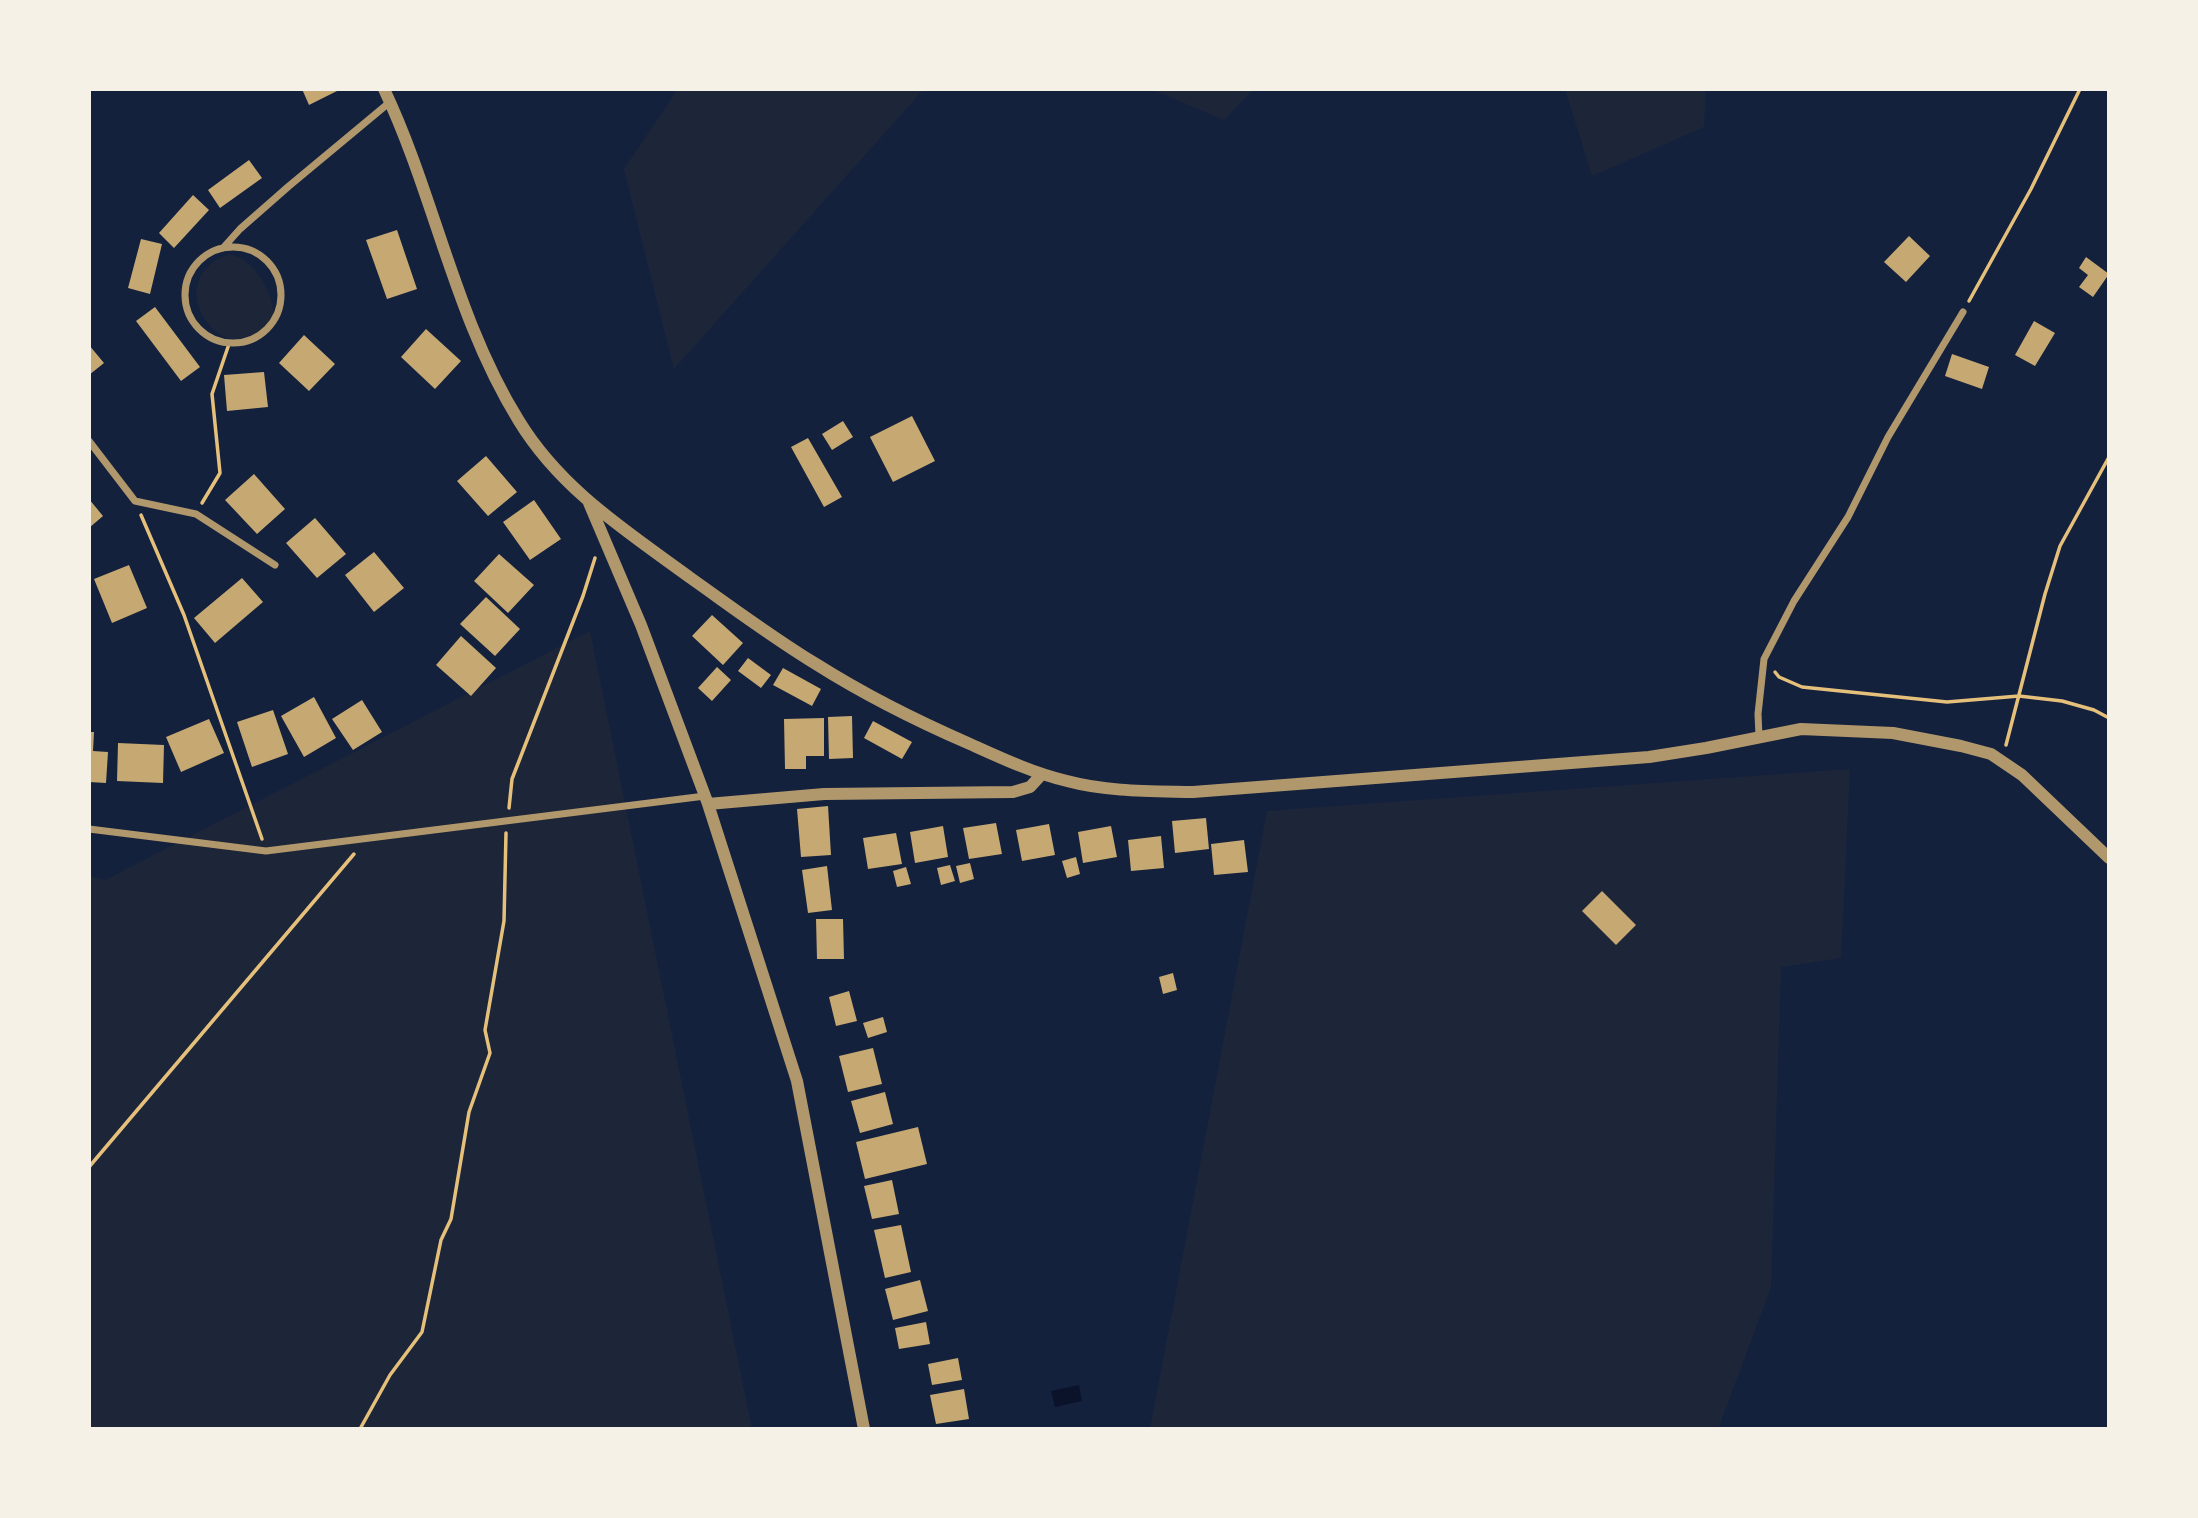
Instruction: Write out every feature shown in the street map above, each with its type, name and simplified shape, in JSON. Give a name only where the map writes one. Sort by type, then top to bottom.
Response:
[{"type":"street","points":[[384,89],[474,334],[501,390],[542,454],[565,481],[589,503],[816,664],[876,699],[945,733],[1042,774],[1068,782],[1134,791],[1193,792],[1649,757],[1801,730],[1893,733],[1961,746],[2002,760],[2042,793],[2109,858]]},
{"type":"street","points":[[223,248],[269,203],[390,102]]},
{"type":"street","points":[[240,247],[256,253],[269,263],[278,277],[282,293],[279,310],[272,325],[259,336],[244,343],[229,344],[214,340],[201,332],[191,320],[186,306],[185,290],[197,263],[209,253],[223,248],[240,247]]},
{"type":"street","points":[[1759,736],[1758,714],[1765,659],[1794,601],[1848,517],[1888,437],[1963,312]]},
{"type":"street","points":[[89,441],[135,501],[196,514],[275,565]]},
{"type":"street","points":[[589,503],[642,625],[707,800],[797,1081],[864,1429]]},
{"type":"street","points":[[89,829],[266,851],[707,800],[824,794],[1013,792],[1030,787],[1042,774]]},
{"type":"path","points":[[1963,312],[2031,189],[2080,89]]},
{"type":"path","points":[[196,514],[220,473],[212,394],[229,344]]},
{"type":"path","points":[[2002,760],[2060,546],[2109,457]]},
{"type":"path","points":[[135,501],[184,615],[266,851]]},
{"type":"path","points":[[360,1429],[390,1375],[422,1332],[441,1240],[452,1219],[469,1112],[490,1053],[485,1030],[504,921],[504,853],[512,779],[583,596],[602,536]]},
{"type":"path","points":[[1765,659],[1779,677],[1802,687],[1947,702],[2019,696],[2062,701],[2094,710],[2109,718]]},
{"type":"path","points":[[89,1167],[367,839]]},
{"type":"shaded area","points":[[678,89],[924,89],[674,369],[624,169]]},
{"type":"shaded area","points":[[1151,89],[1254,89],[1224,120]]},
{"type":"shaded area","points":[[1565,89],[1706,89],[1704,127],[1592,176]]},
{"type":"shaded area","points":[[230,254],[247,263],[260,277],[274,314],[260,333],[240,340],[224,336],[211,327],[201,312],[197,296],[199,280],[210,265]]},
{"type":"shaded area","points":[[590,631],[752,1429],[89,1429],[89,875],[105,880]]},
{"type":"shaded area","points":[[1850,769],[1841,958],[1781,967],[1771,1288],[1718,1429],[1150,1429],[1267,811]]},
{"type":"shaded area","points":[[1079,1385],[1082,1401],[1055,1407],[1051,1391]]},
{"type":"building","points":[[302,89],[341,89],[309,105]]},
{"type":"building","points":[[249,160],[262,178],[220,208],[208,190]]},
{"type":"building","points":[[193,195],[209,210],[174,248],[159,233]]},
{"type":"building","points":[[397,230],[417,289],[387,299],[366,240]]},
{"type":"building","points":[[1909,236],[1930,256],[1906,282],[1884,262]]},
{"type":"building","points":[[141,239],[162,244],[150,294],[128,288]]},
{"type":"building","points":[[2086,257],[2109,274],[2093,297],[2079,287],[2088,275],[2079,268]]},
{"type":"building","points":[[155,307],[200,367],[181,381],[136,321]]},
{"type":"building","points":[[2034,321],[2055,333],[2035,366],[2015,355]]},
{"type":"building","points":[[426,329],[461,361],[435,389],[401,357]]},
{"type":"building","points":[[304,335],[335,364],[309,391],[279,363]]},
{"type":"building","points":[[89,345],[104,363],[89,375]]},
{"type":"building","points":[[1952,354],[1989,367],[1982,389],[1945,376]]},
{"type":"building","points":[[264,372],[268,407],[227,411],[224,375]]},
{"type":"building","points":[[912,416],[935,461],[893,482],[870,437]]},
{"type":"building","points":[[843,421],[853,437],[832,450],[822,434]]},
{"type":"building","points":[[808,438],[842,497],[824,507],[791,447]]},
{"type":"building","points":[[486,456],[517,492],[488,516],[457,481]]},
{"type":"building","points":[[254,474],[285,509],[257,534],[225,500]]},
{"type":"building","points":[[89,499],[103,516],[89,528]]},
{"type":"building","points":[[534,500],[561,539],[530,560],[503,522]]},
{"type":"building","points":[[315,518],[346,554],[317,578],[286,543]]},
{"type":"building","points":[[374,552],[404,588],[374,612],[345,575]]},
{"type":"building","points":[[499,554],[534,585],[508,613],[474,581]]},
{"type":"building","points":[[129,565],[147,608],[112,623],[94,579]]},
{"type":"building","points":[[242,578],[263,602],[215,643],[194,618]]},
{"type":"building","points":[[486,597],[520,629],[495,656],[460,624]]},
{"type":"building","points":[[712,615],[743,643],[723,665],[692,636]]},
{"type":"building","points":[[461,636],[496,668],[471,696],[436,665]]},
{"type":"building","points":[[748,658],[771,675],[761,688],[738,671]]},
{"type":"building","points":[[717,667],[731,680],[712,701],[698,688]]},
{"type":"building","points":[[783,668],[821,689],[812,706],[773,685]]},
{"type":"building","points":[[314,697],[336,738],[304,757],[281,716]]},
{"type":"building","points":[[362,700],[382,732],[353,750],[332,719]]},
{"type":"building","points":[[273,710],[288,754],[252,767],[237,722]]},
{"type":"building","points":[[852,716],[853,758],[829,759],[828,717]]},
{"type":"building","points":[[824,718],[824,756],[806,756],[806,769],[785,769],[784,719]]},
{"type":"building","points":[[209,719],[224,753],[181,772],[166,737]]},
{"type":"building","points":[[873,721],[912,742],[902,759],[864,738]]},
{"type":"building","points":[[89,732],[94,732],[93,751],[108,752],[106,783],[89,782]]},
{"type":"building","points":[[118,743],[164,745],[163,783],[117,781]]},
{"type":"building","points":[[828,806],[831,855],[801,857],[797,809]]},
{"type":"building","points":[[1206,818],[1209,849],[1175,853],[1172,821]]},
{"type":"building","points":[[996,823],[1002,854],[969,859],[963,828]]},
{"type":"building","points":[[1049,824],[1055,855],[1022,861],[1016,830]]},
{"type":"building","points":[[943,826],[948,857],[915,863],[910,832]]},
{"type":"building","points":[[1111,826],[1117,857],[1083,863],[1078,832]]},
{"type":"building","points":[[896,833],[902,864],[868,869],[863,838]]},
{"type":"building","points":[[1161,836],[1164,868],[1131,871],[1128,840]]},
{"type":"building","points":[[1244,840],[1248,872],[1214,875],[1211,844]]},
{"type":"building","points":[[1076,857],[1080,874],[1067,878],[1062,861]]},
{"type":"building","points":[[970,863],[974,879],[960,883],[956,866]]},
{"type":"building","points":[[950,865],[955,881],[941,885],[937,868]]},
{"type":"building","points":[[827,866],[832,910],[808,913],[802,870]]},
{"type":"building","points":[[906,867],[911,884],[897,887],[893,871]]},
{"type":"building","points":[[1602,891],[1636,925],[1616,945],[1582,911]]},
{"type":"building","points":[[816,919],[843,919],[844,959],[817,959]]},
{"type":"building","points":[[1173,973],[1177,990],[1163,994],[1159,977]]},
{"type":"building","points":[[849,991],[857,1021],[836,1026],[829,997]]},
{"type":"building","points":[[883,1017],[887,1032],[868,1038],[863,1023]]},
{"type":"building","points":[[873,1048],[882,1084],[848,1092],[839,1056]]},
{"type":"building","points":[[885,1092],[893,1124],[860,1133],[851,1101]]},
{"type":"building","points":[[918,1127],[927,1164],[865,1179],[856,1142]]},
{"type":"building","points":[[892,1180],[899,1214],[872,1219],[864,1186]]},
{"type":"building","points":[[901,1225],[911,1272],[885,1278],[874,1230]]},
{"type":"building","points":[[920,1280],[928,1311],[893,1320],[885,1289]]},
{"type":"building","points":[[926,1322],[930,1344],[899,1349],[895,1328]]},
{"type":"building","points":[[958,1358],[962,1380],[932,1385],[928,1364]]},
{"type":"building","points":[[964,1389],[969,1419],[936,1424],[930,1395]]}]
